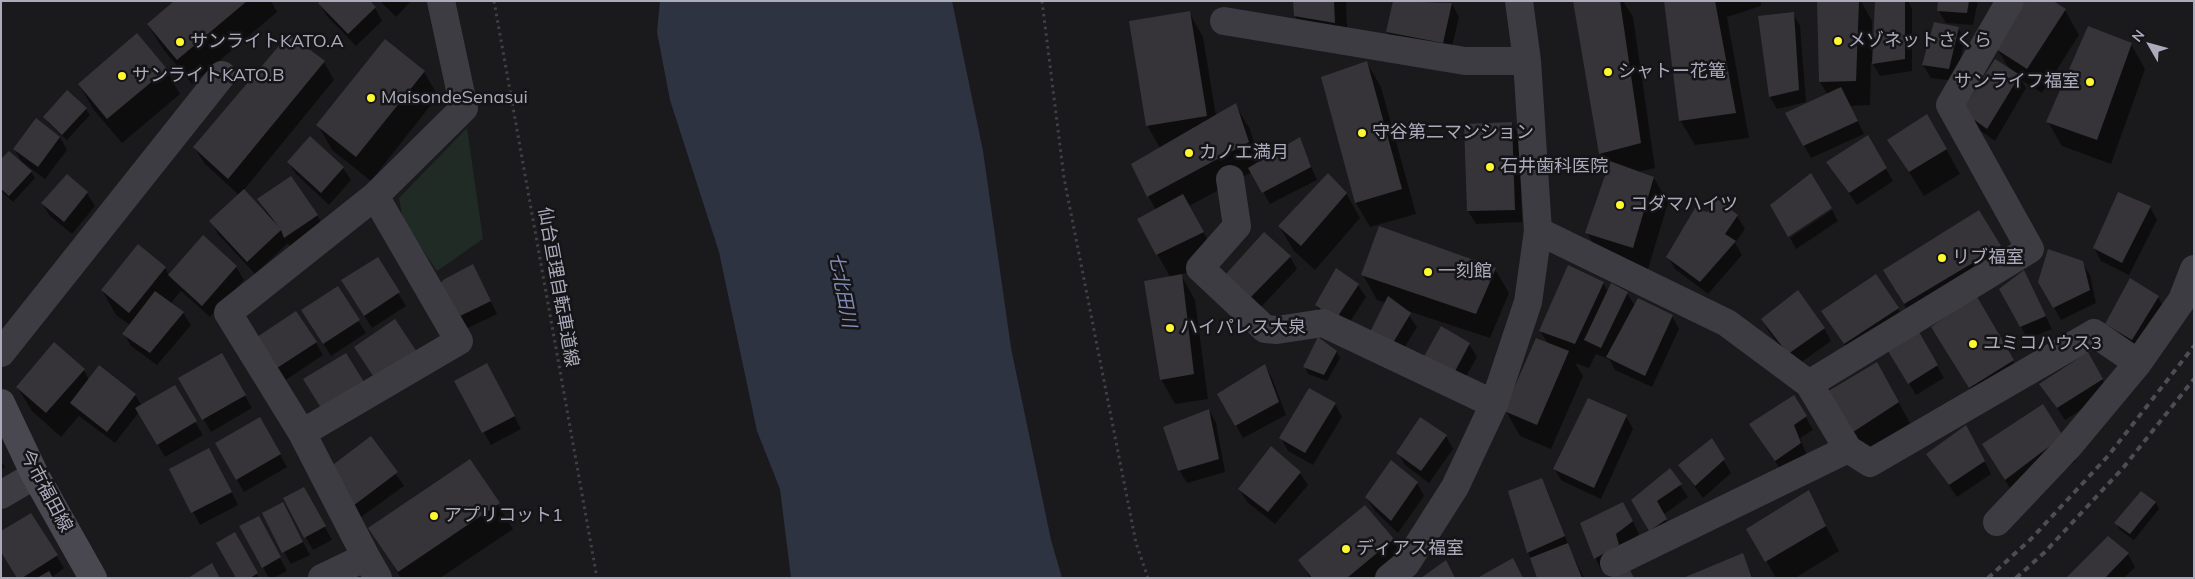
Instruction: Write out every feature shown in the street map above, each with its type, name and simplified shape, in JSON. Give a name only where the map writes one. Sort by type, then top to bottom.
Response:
[{"type":"main road","name":"今市福田線","points":[[1,403],[35,475],[93,578]]},
{"type":"street","points":[[322,578],[372,567],[302,434],[228,314],[375,196],[464,108],[441,1]]},
{"type":"street","points":[[1389,578],[1406,564],[1455,488],[1494,404],[1528,302],[1538,231],[1527,61],[1519,1]]},
{"type":"street","points":[[1809,384],[2030,249],[1950,105],[2010,1]]},
{"type":"street","points":[[1224,21],[1465,61],[1527,61]]},
{"type":"street","points":[[1,353],[222,76]]},
{"type":"street","points":[[1230,179],[1237,226],[1200,268],[1265,329],[1277,330],[1322,323],[1494,404]]},
{"type":"street","points":[[302,434],[459,341],[375,196]]},
{"type":"street","points":[[1538,231],[1727,323],[1809,384],[1848,449],[1870,463],[2094,333],[2138,363]]},
{"type":"street","points":[[1997,522],[2068,447],[2138,363],[2182,300],[2194,269]]},
{"type":"street","points":[[1614,562],[1848,449]]},
{"type":"street","points":[[1,495],[35,475]]},
{"type":"path","name":"仙台亘理自転車道線","points":[[494,1],[597,578]]},
{"type":"path","points":[[1042,1],[1064,178],[1136,543],[1148,578]]},
{"type":"shaded area","points":[[467,128],[483,239],[437,271],[403,221],[399,198]]},
{"type":"water","name":"七北田川","points":[[660,1],[952,1],[983,151],[1011,348],[1051,540],[1062,578],[791,578],[780,489],[757,431],[719,252],[670,100],[657,32]]},
{"type":"building","name":"サンライトKATO.A","points":[[174,1],[247,1],[177,60],[147,24]]},
{"type":"building","points":[[321,1],[370,1],[376,7],[348,34],[318,3]]},
{"type":"building","points":[[1293,1],[1334,1],[1335,23],[1294,16]]},
{"type":"building","points":[[1393,1],[1452,3],[1443,43],[1386,32]]},
{"type":"building","name":"シャトー花篭","points":[[1573,1],[1620,1],[1641,143],[1599,154]]},
{"type":"building","points":[[1664,1],[1715,1],[1736,113],[1679,121]]},
{"type":"building","name":"メゾネットさくら","points":[[1817,1],[1859,1],[1856,81],[1819,82]]},
{"type":"building","points":[[1875,1],[1905,1],[1905,59],[1872,64]]},
{"type":"building","points":[[1938,1],[1969,1],[1967,13],[1937,11]]},
{"type":"building","points":[[2025,1],[2053,1],[2066,9],[2027,69],[1996,49]]},
{"type":"building","points":[[1190,11],[1207,116],[1146,126],[1129,21]]},
{"type":"building","points":[[1794,12],[1799,90],[1769,97],[1758,16]]},
{"type":"building","points":[[1934,22],[1959,27],[1949,69],[1922,65]]},
{"type":"building","name":"サンライフ福室","points":[[2088,26],[2132,43],[2097,140],[2046,122]]},
{"type":"building","name":"サンライトKATO.B","points":[[137,33],[167,69],[107,119],[78,84]]},
{"type":"building","points":[[289,34],[325,61],[228,179],[193,147]]},
{"type":"building","name":"MaisondeSenasui","points":[[385,39],[425,71],[356,157],[316,125]]},
{"type":"building","points":[[1995,59],[2020,75],[1987,129],[1962,111]]},
{"type":"building","name":"守谷第二マンション","points":[[1367,61],[1402,189],[1355,203],[1321,77]]},
{"type":"building","points":[[1841,87],[1858,121],[1803,146],[1785,113]]},
{"type":"building","points":[[67,90],[87,108],[62,135],[43,117]]},
{"type":"building","name":"カノエ満月","points":[[1236,103],[1249,142],[1147,197],[1131,164]]},
{"type":"building","points":[[1927,114],[1947,149],[1909,172],[1887,140]]},
{"type":"building","points":[[36,118],[60,137],[38,167],[13,149]]},
{"type":"building","name":"石井歯科医院","points":[[1512,122],[1515,210],[1467,211],[1464,124]]},
{"type":"building","points":[[1868,135],[1887,168],[1849,193],[1826,162]]},
{"type":"building","points":[[310,136],[344,167],[321,193],[287,162]]},
{"type":"building","points":[[1300,137],[1311,167],[1262,193],[1248,168]]},
{"type":"building","points":[[9,151],[32,171],[9,196],[1,189],[1,159]]},
{"type":"building","name":"コダマハイツ","points":[[1610,161],[1654,177],[1633,248],[1585,233]]},
{"type":"building","points":[[1328,173],[1347,193],[1301,246],[1278,226]]},
{"type":"building","points":[[1811,173],[1832,208],[1788,237],[1770,205]]},
{"type":"building","points":[[67,174],[88,192],[64,222],[41,203]]},
{"type":"building","points":[[291,176],[318,215],[284,238],[281,230],[247,262],[209,221],[244,189],[279,227],[257,199]]},
{"type":"building","points":[[2118,192],[2151,206],[2122,263],[2093,248]]},
{"type":"building","points":[[1183,194],[1204,232],[1156,255],[1137,219]]},
{"type":"building","points":[[1717,199],[1738,215],[1725,234],[1736,241],[1700,282],[1666,257],[1695,208],[1707,212]]},
{"type":"building","name":"リブ福室","points":[[1979,210],[2001,246],[1904,304],[1883,270]]},
{"type":"building","name":"一刻館","points":[[1379,226],[1496,268],[1476,314],[1361,275]]},
{"type":"building","points":[[1264,232],[1291,256],[1250,298],[1225,275]]},
{"type":"building","points":[[203,235],[237,266],[202,306],[168,275]]},
{"type":"building","points":[[138,244],[166,267],[129,313],[101,290]]},
{"type":"building","points":[[2048,249],[2083,261],[2090,290],[2053,308],[2038,282]]},
{"type":"building","points":[[378,257],[400,292],[364,316],[341,280]]},
{"type":"building","points":[[473,264],[491,301],[458,317],[441,283],[443,280]]},
{"type":"building","points":[[1568,265],[1604,282],[1575,344],[1539,331]]},
{"type":"building","points":[[1336,268],[1359,284],[1336,319],[1315,305]]},
{"type":"building","points":[[2024,270],[2046,316],[2020,327],[1999,289]]},
{"type":"building","name":"ハイパレス大泉","points":[[1182,274],[1194,374],[1160,380],[1144,281]]},
{"type":"building","points":[[1876,274],[1899,308],[1844,344],[1821,311]]},
{"type":"building","points":[[2130,278],[2159,296],[2132,340],[2105,324]]},
{"type":"building","points":[[1611,283],[1628,292],[1601,348],[1584,340]]},
{"type":"building","points":[[338,286],[360,320],[323,344],[301,310]]},
{"type":"building","points":[[1798,290],[1825,328],[1788,354],[1761,319]]},
{"type":"building","points":[[155,291],[184,312],[150,353],[122,334]]},
{"type":"building","name":"ユミコハウス3","points":[[1976,295],[2014,360],[1969,388],[1931,327]]},
{"type":"building","points":[[1388,296],[1411,313],[1391,346],[1370,332]]},
{"type":"building","points":[[1638,298],[1673,315],[1645,376],[1606,357]]},
{"type":"building","points":[[296,311],[317,342],[277,368],[257,337]]},
{"type":"building","points":[[395,319],[417,352],[375,379],[354,347]]},
{"type":"building","points":[[1441,326],[1470,343],[1453,375],[1422,360]]},
{"type":"building","points":[[1919,332],[1938,365],[1908,384],[1888,351]]},
{"type":"building","points":[[1318,337],[1337,351],[1324,375],[1303,367]]},
{"type":"building","points":[[1536,338],[1569,351],[1537,425],[1504,411]]},
{"type":"building","points":[[54,342],[85,369],[46,413],[16,387]]},
{"type":"building","points":[[2088,352],[2103,379],[2057,408],[2039,384]]},
{"type":"building","points":[[222,353],[246,395],[202,420],[178,378]]},
{"type":"building","points":[[346,353],[364,382],[321,408],[303,379]]},
{"type":"building","points":[[1877,362],[1899,402],[1850,434],[1825,393]]},
{"type":"building","points":[[487,363],[515,416],[482,433],[454,381]]},
{"type":"building","points":[[1265,364],[1279,402],[1235,426],[1217,394]]},
{"type":"building","points":[[99,365],[136,394],[107,432],[70,403]]},
{"type":"building","points":[[175,385],[197,421],[157,445],[135,408]]},
{"type":"building","points":[[1309,388],[1336,403],[1305,453],[1279,438]]},
{"type":"building","points":[[1794,395],[1807,416],[1794,425],[1801,443],[1775,461],[1749,424]]},
{"type":"building","points":[[1588,398],[1627,415],[1594,488],[1553,469]]},
{"type":"building","points":[[2043,404],[2063,436],[2005,480],[1982,444]]},
{"type":"building","points":[[1209,409],[1219,459],[1178,471],[1163,427]]},
{"type":"building","points":[[260,417],[281,454],[236,480],[215,443]]},
{"type":"building","points":[[1420,417],[1447,435],[1421,471],[1396,453]]},
{"type":"building","points":[[1966,425],[1985,461],[1949,485],[1926,454]]},
{"type":"building","points":[[371,436],[398,472],[353,506],[326,470]]},
{"type":"building","points":[[1712,438],[1725,459],[1695,486],[1678,465]]},
{"type":"building","points":[[1271,446],[1301,472],[1268,512],[1238,489]]},
{"type":"building","points":[[209,448],[232,492],[191,513],[169,469]]},
{"type":"building","name":"アプリコット1","points":[[470,459],[500,503],[398,572],[368,528]]},
{"type":"building","points":[[1391,460],[1418,482],[1391,521],[1365,497]]},
{"type":"building","points":[[1670,468],[1682,484],[1657,501],[1667,519],[1649,531],[1631,500]]},
{"type":"building","points":[[1542,478],[1565,536],[1527,553],[1508,491]]},
{"type":"building","points":[[304,487],[326,526],[304,538],[283,498]]},
{"type":"building","points":[[1809,490],[1826,526],[1765,562],[1746,529]]},
{"type":"building","points":[[2141,491],[2156,502],[2130,534],[2114,523]]},
{"type":"building","points":[[283,502],[303,542],[282,553],[262,513]]},
{"type":"building","points":[[1623,502],[1633,521],[1616,534],[1619,545],[1594,559],[1580,523]]},
{"type":"building","name":"ディアス福室","points":[[1365,505],[1394,539],[1347,578],[1312,578],[1298,560]]},
{"type":"building","points":[[31,513],[58,555],[22,578],[17,578],[1,552],[1,531]]},
{"type":"building","points":[[259,516],[281,557],[262,568],[239,526]]},
{"type":"building","points":[[235,532],[258,573],[250,578],[236,578],[216,543]]},
{"type":"building","points":[[2108,536],[2129,553],[2105,578],[2066,578]]},
{"type":"building","points":[[1568,543],[1582,578],[1537,578],[1530,558]]},
{"type":"building","points":[[1743,553],[1752,578],[1683,578]]},
{"type":"building","points":[[1513,558],[1523,578],[1477,578]]},
{"type":"building","points":[[1446,560],[1455,578],[1421,578]]},
{"type":"building","points":[[212,563],[220,578],[188,578]]},
{"type":"building","points":[[1629,568],[1634,578],[1614,578]]},
{"type":"building","points":[[49,571],[53,578],[37,578]]},
{"type":"railway","points":[[1988,578],[2031,539],[2108,456],[2194,346]]},
{"type":"railway","points":[[2016,578],[2045,552],[2123,468],[2194,379]]},
{"type":"place","name":"メゾネットさくら","points":[[1838,41]]},
{"type":"place","name":"サンライトKATO.A","points":[[180,42]]},
{"type":"place","name":"シャトー花篭","points":[[1608,72]]},
{"type":"place","name":"サンライトKATO.B","points":[[122,76]]},
{"type":"place","name":"サンライフ福室","points":[[2090,82]]},
{"type":"place","name":"MaisondeSenasui","points":[[371,98]]},
{"type":"place","name":"守谷第二マンション","points":[[1362,133]]},
{"type":"place","name":"カノエ満月","points":[[1189,153]]},
{"type":"place","name":"石井歯科医院","points":[[1490,167]]},
{"type":"place","name":"コダマハイツ","points":[[1620,205]]},
{"type":"place","name":"リブ福室","points":[[1942,258]]},
{"type":"place","name":"一刻館","points":[[1428,272]]},
{"type":"place","name":"ハイパレス大泉","points":[[1170,328]]},
{"type":"place","name":"ユミコハウス3","points":[[1973,344]]},
{"type":"place","name":"アプリコット1","points":[[434,516]]},
{"type":"place","name":"ディアス福室","points":[[1346,549]]}]
